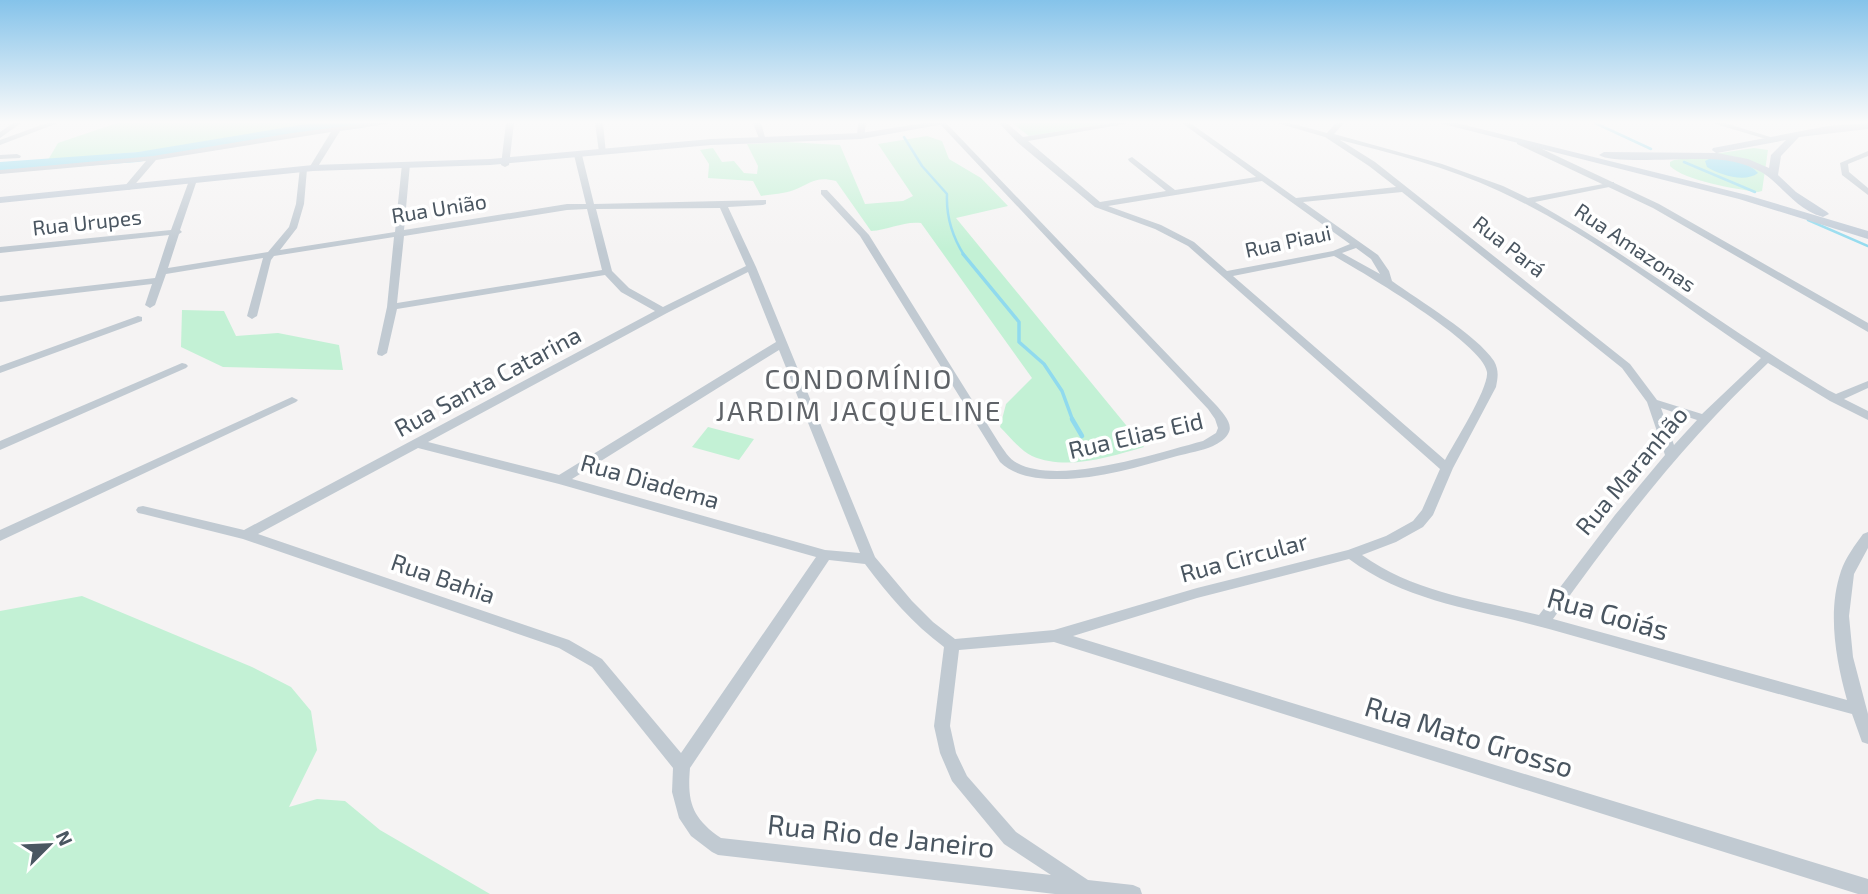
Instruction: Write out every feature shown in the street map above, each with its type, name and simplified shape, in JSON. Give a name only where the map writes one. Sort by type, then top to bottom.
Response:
[{"type":"main road","points":[[0,200],[308,169],[437,165]]},
{"type":"main road","points":[[1613,165],[1743,197],[1868,234]]},
{"type":"main road","points":[[1666,165],[1670,171],[1702,186]]},
{"type":"main road","points":[[1749,165],[1773,175],[1782,186],[1817,211],[1868,234]]},
{"type":"main road","points":[[1773,165],[1773,175]]},
{"type":"main road","points":[[1743,197],[1775,194],[1782,186]]},
{"type":"street","points":[[0,172],[80,165]]},
{"type":"street","points":[[128,187],[147,165]]},
{"type":"street","points":[[252,316],[266,260],[293,228],[311,165]]},
{"type":"street","points":[[580,165],[588,206],[607,272],[625,290],[663,311]]},
{"type":"street","name":"Rua Elias Eid","points":[[824,192],[864,235],[993,443],[1006,461],[1015,467],[1051,475],[1087,473],[1207,444],[1219,438],[1225,426],[1212,407],[982,165]]},
{"type":"street","points":[[1050,165],[1098,205],[1178,236],[1226,274],[1447,468]]},
{"type":"street","points":[[1139,165],[1173,193]]},
{"type":"street","points":[[1246,165],[1375,257],[1387,282]]},
{"type":"street","name":"Rua Pará","points":[[1371,165],[1611,351],[1636,377],[1653,402],[1672,456]]},
{"type":"street","name":"Rua Amazonas","points":[[1429,165],[1471,177],[1527,201],[1578,231],[1766,359],[1868,416]]},
{"type":"street","points":[[1568,165],[1680,219],[1868,328]]},
{"type":"street","points":[[1844,165],[1845,173],[1868,192]]},
{"type":"street","points":[[382,353],[392,307],[405,166]]},
{"type":"street","points":[[1098,205],[1264,177]]},
{"type":"street","points":[[150,305],[193,180]]},
{"type":"street","points":[[1527,201],[1611,184]]},
{"type":"street","points":[[1297,200],[1403,189]]},
{"type":"street","name":"Rua União","points":[[0,299],[162,275],[271,253],[588,206],[763,202]]},
{"type":"street","points":[[723,205],[751,267],[869,559],[918,619],[952,645],[942,726],[948,753],[961,781],[1010,838],[1084,886]]},
{"type":"street","name":"Rua Urupes","points":[[0,250],[177,232]]},
{"type":"street","name":"Rua Piaui","points":[[1226,274],[1335,253],[1357,244]]},
{"type":"street","points":[[1335,253],[1387,282]]},
{"type":"street","name":"Rua Santa Catarina","points":[[246,535],[663,311],[751,267]]},
{"type":"street","points":[[392,307],[607,272]]},
{"type":"street","name":"Rua Circular","points":[[952,645],[1054,636],[1198,593],[1351,554],[1391,539],[1418,524],[1427,512],[1490,387],[1493,373],[1489,362],[1474,345],[1387,282]]},
{"type":"street","points":[[0,370],[138,318]]},
{"type":"street","points":[[561,480],[781,344]]},
{"type":"street","name":"Rua Maranhão","points":[[1542,622],[1603,537],[1737,385],[1766,359]]},
{"type":"street","points":[[0,446],[181,366]]},
{"type":"street","points":[[1834,399],[1868,384]]},
{"type":"street","points":[[0,536],[292,400]]},
{"type":"street","points":[[1653,402],[1706,419]]},
{"type":"street","name":"Rua Diadema","points":[[419,444],[561,480],[825,555],[869,559]]},
{"type":"street","name":"Rua Bahia","points":[[143,510],[246,535],[564,644],[580,652],[608,674],[682,766]]},
{"type":"street","points":[[1868,537],[1847,573],[1840,630],[1846,670],[1868,737]]},
{"type":"street","name":"Rua Goiás","points":[[1351,554],[1382,577],[1440,598],[1542,622],[1684,664],[1857,709]]},
{"type":"street","points":[[682,766],[825,555]]},
{"type":"street","name":"Rua Mato Grosso","points":[[1054,636],[1868,888]]},
{"type":"street","name":"Rua Rio de Janeiro","points":[[682,766],[678,788],[684,812],[697,833],[718,846],[1084,886],[1133,894]]},
{"type":"green space","points":[[709,165],[737,165],[744,173],[757,174],[757,165],[848,165],[865,204],[903,201],[913,196],[892,165],[959,165],[981,178],[1008,206],[956,218],[1144,447],[1074,462],[1045,460],[1028,454],[1000,427],[1006,404],[1032,378],[921,223],[871,231],[836,181],[818,180],[790,191],[761,196],[753,181],[708,178]]},
{"type":"green space","points":[[1766,165],[1762,191],[1758,192],[1699,180],[1670,166]]},
{"type":"green space","points":[[182,310],[224,311],[236,336],[278,333],[339,345],[343,370],[223,367],[181,347]]},
{"type":"green space","points":[[708,427],[754,439],[739,460],[692,447]]},
{"type":"green space","points":[[82,596],[252,667],[291,687],[311,711],[317,750],[289,807],[317,799],[345,801],[380,830],[490,894],[0,894],[0,611]]},
{"type":"water","points":[[1706,165],[1747,165],[1758,173],[1740,178]]},
{"type":"waterway","points":[[0,167],[31,165]]},
{"type":"waterway","points":[[921,165],[947,194],[951,226],[964,255]]},
{"type":"waterway","points":[[1690,165],[1755,192]]},
{"type":"waterway","points":[[1808,220],[1868,246]]},
{"type":"waterway","points":[[963,254],[1019,322],[1019,342],[1044,364],[1062,391],[1073,420]]},
{"type":"waterway","points":[[1073,420],[1082,436]]},
{"type":"district","name":"CONDOMÍNIO JARDIM JACQUELINE","points":[[859,395]]}]
